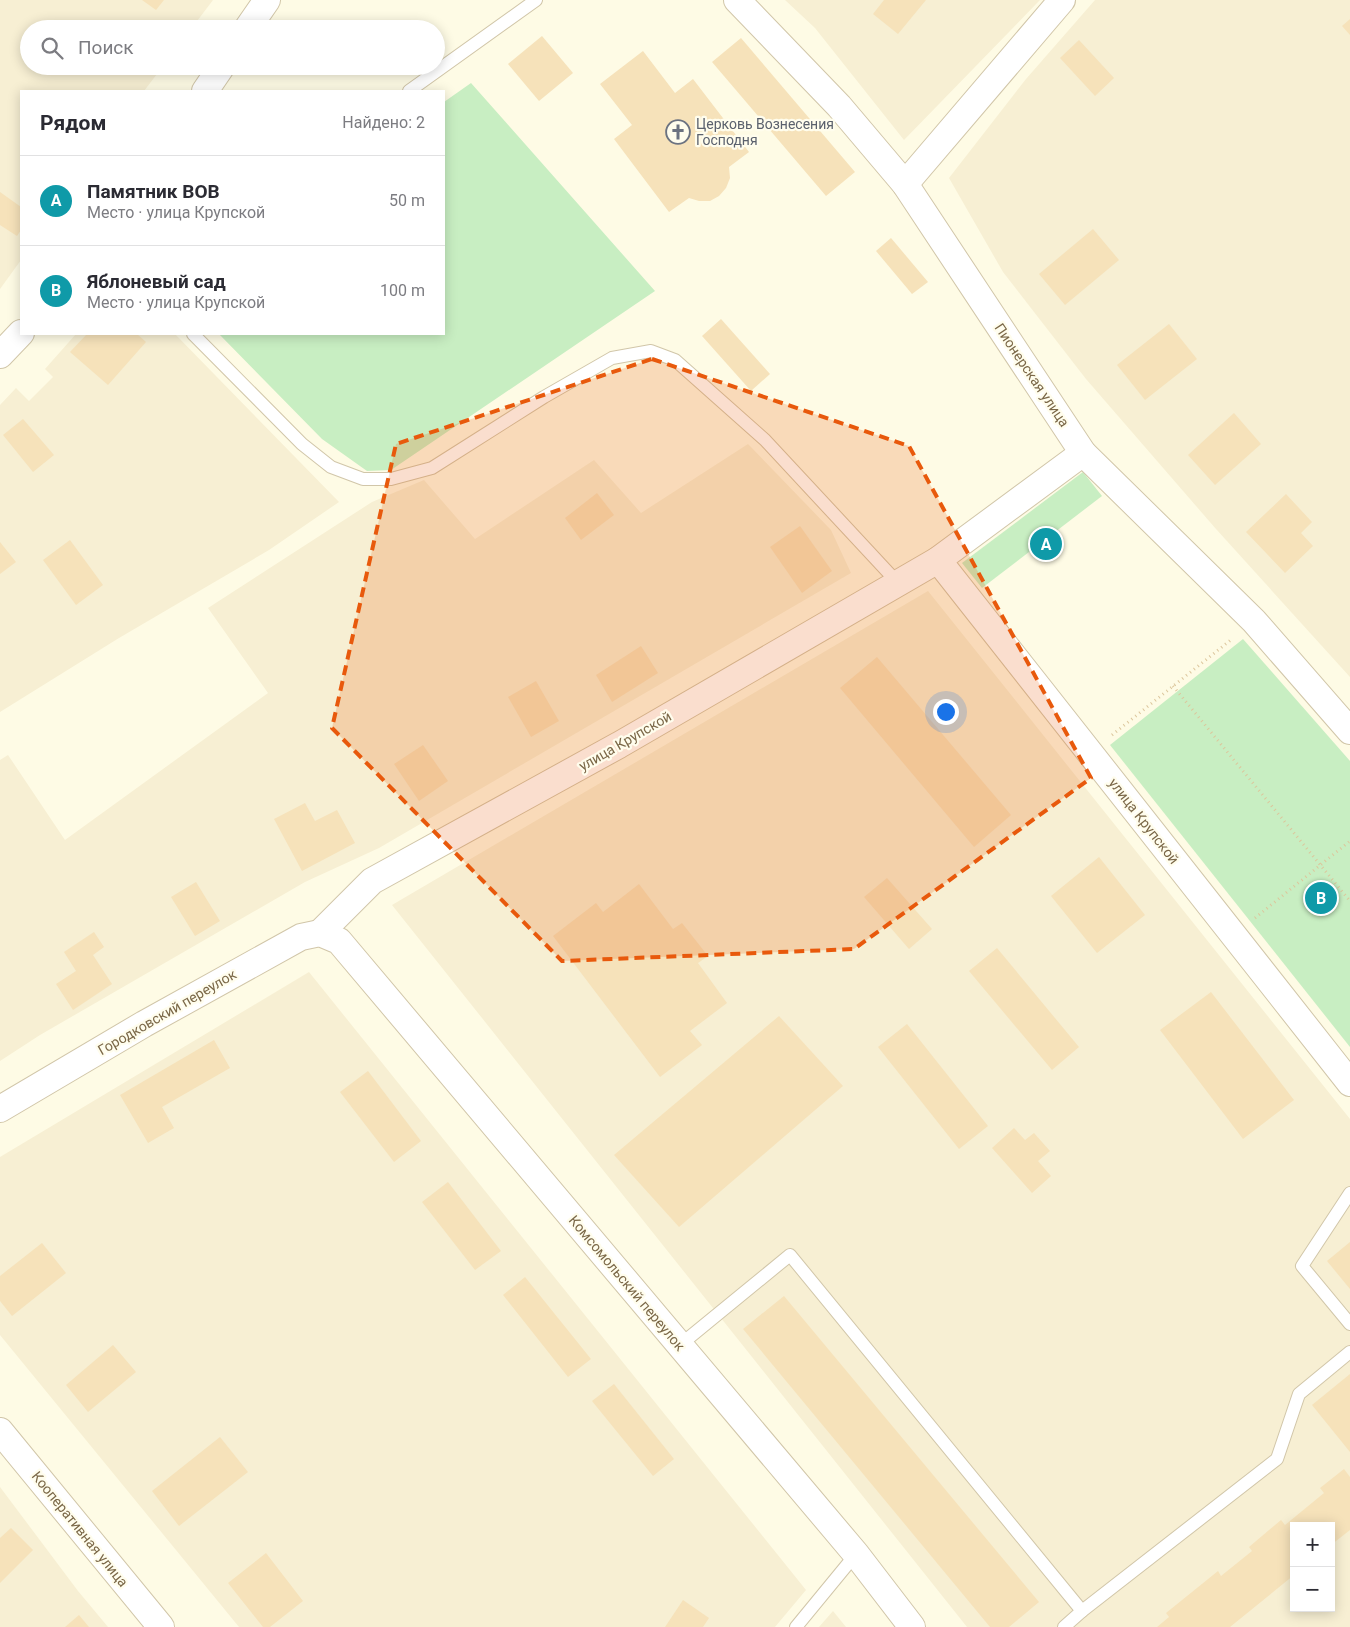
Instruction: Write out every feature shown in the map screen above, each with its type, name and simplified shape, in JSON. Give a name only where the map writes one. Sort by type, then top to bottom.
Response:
[{"type":"street","points":[[253,20],[267,0]]},
{"type":"street","name":"Пионерская улица","points":[[737,0],[839,106],[905,184],[1083,453],[1254,621],[1350,730]]},
{"type":"street","points":[[905,184],[1062,0]]},
{"type":"street","points":[[206,90],[216,75]]},
{"type":"street","points":[[0,355],[20,334]]},
{"type":"street","name":"улица Крупской","points":[[330,937],[372,881],[619,745],[938,560],[1083,453]]},
{"type":"street","name":"улица Крупской","points":[[938,560],[1350,1083]]},
{"type":"street","name":"Городковский переулок","points":[[0,1109],[144,1024],[301,937],[330,937]]},
{"type":"street","name":"Комсомольский переулок","points":[[330,937],[680,1345],[856,1554],[912,1627]]},
{"type":"street","name":"Кооперативная улица","points":[[0,1431],[161,1627]]},
{"type":"lane","points":[[445,65],[536,0]]},
{"type":"lane","points":[[409,90],[431,75]]},
{"type":"lane","points":[[194,335],[302,444],[331,467],[363,479],[391,479],[432,468],[544,397],[612,358],[651,351],[676,360],[765,440],[898,583]]},
{"type":"lane","points":[[1350,1193],[1302,1266],[1350,1324]]},
{"type":"lane","points":[[680,1345],[790,1255],[1082,1611]]},
{"type":"lane","points":[[1064,1627],[1278,1459],[1299,1394],[1350,1352]]},
{"type":"lane","points":[[796,1627],[856,1554]]},
{"type":"path","points":[[1090,753],[1254,621]]},
{"type":"path","points":[[1173,686],[1350,901]]},
{"type":"path","points":[[1234,935],[1350,841]]},
{"type":"highlighted area","points":[[652,359],[909,446],[1091,778],[854,949],[562,961],[332,728],[396,444]]},
{"type":"shaded area","points":[[0,0],[213,0],[198,20],[20,20],[20,75],[156,75],[145,90],[20,90],[20,261],[0,289]]},
{"type":"shaded area","points":[[785,0],[1040,0],[904,140],[815,28]]},
{"type":"shaded area","points":[[1095,0],[1350,0],[1350,677],[1216,529],[1086,379],[1003,272],[949,178],[1026,79]]},
{"type":"shaded area","points":[[75,335],[176,335],[339,502],[269,550],[119,638],[0,712],[0,405],[16,388],[29,401],[53,377],[45,369]]},
{"type":"shaded area","points":[[748,444],[831,530],[851,573],[379,848],[305,882],[40,1035],[0,1061],[0,760],[8,755],[65,840],[268,693],[208,608],[372,502],[424,480],[475,539],[594,460],[641,513]]},
{"type":"shaded area","points":[[928,591],[1350,1119],[1350,1627],[967,1627],[392,905]]},
{"type":"shaded area","points":[[309,972],[806,1590],[775,1627],[239,1627],[0,1335],[0,1157]]},
{"type":"shaded area","points":[[0,1487],[78,1591],[108,1627],[0,1627]]},
{"type":"shaded area","points":[[833,1611],[846,1627],[819,1627]]},
{"type":"green space","points":[[471,83],[655,291],[391,470],[367,471],[322,439],[220,335],[445,335],[445,101]]},
{"type":"green space","points":[[1083,472],[1102,496],[982,588],[962,563]]},
{"type":"green space","points":[[1243,639],[1350,761],[1350,1047],[1110,745]]},
{"type":"building","points":[[142,0],[164,0],[156,10]]},
{"type":"building","points":[[884,0],[926,0],[898,34],[873,14]]},
{"type":"building","points":[[1350,19],[1350,35],[1342,26]]},
{"type":"building","points":[[542,36],[573,73],[539,101],[508,64]]},
{"type":"building","points":[[741,38],[855,172],[826,196],[712,62]]},
{"type":"building","points":[[1079,40],[1114,78],[1095,96],[1060,58]]},
{"type":"building","name":"Церковь Вознесения Господня","points":[[643,51],[675,93],[693,79],[749,152],[729,167],[730,178],[726,188],[719,196],[710,201],[699,201],[689,198],[669,212],[614,139],[632,125],[600,84]]},
{"type":"building","points":[[0,192],[20,206],[20,232],[17,236],[0,225]]},
{"type":"building","points":[[1093,229],[1119,260],[1065,305],[1039,274]]},
{"type":"building","points":[[891,238],[928,282],[912,294],[876,251]]},
{"type":"building","points":[[721,319],[770,374],[751,391],[702,336]]},
{"type":"building","points":[[1169,324],[1197,359],[1145,400],[1117,365]]},
{"type":"building","points":[[86,335],[138,335],[146,342],[108,385],[70,352]]},
{"type":"building","points":[[1234,413],[1261,444],[1215,485],[1188,455]]},
{"type":"building","points":[[23,419],[54,455],[33,472],[3,435]]},
{"type":"building","points":[[597,493],[614,515],[581,540],[565,518]]},
{"type":"building","points":[[1286,494],[1312,522],[1301,533],[1313,546],[1285,573],[1246,532]]},
{"type":"building","points":[[800,526],[832,571],[802,593],[770,547]]},
{"type":"building","points":[[70,540],[103,585],[76,605],[43,560]]},
{"type":"building","points":[[0,542],[16,562],[0,574]]},
{"type":"building","points":[[641,646],[658,673],[612,702],[596,675]]},
{"type":"building","points":[[877,657],[1011,815],[974,847],[840,688]]},
{"type":"building","points":[[536,681],[559,721],[531,737],[508,697]]},
{"type":"building","points":[[423,745],[448,781],[419,801],[394,764]]},
{"type":"building","points":[[305,803],[315,821],[337,810],[355,843],[302,871],[274,819]]},
{"type":"building","points":[[1099,857],[1145,915],[1097,953],[1051,896]]},
{"type":"building","points":[[887,878],[932,929],[909,949],[864,897]]},
{"type":"building","points":[[196,882],[220,921],[195,936],[171,897]]},
{"type":"building","points":[[639,884],[673,929],[682,923],[708,956],[698,963],[727,1003],[690,1031],[702,1045],[660,1077],[553,936],[596,903],[603,912]]},
{"type":"building","points":[[94,932],[104,947],[93,955],[112,984],[73,1010],[56,984],[76,971],[64,952]]},
{"type":"building","points":[[997,948],[1079,1047],[1052,1070],[969,971]]},
{"type":"building","points":[[1211,992],[1294,1100],[1243,1139],[1160,1030]]},
{"type":"building","points":[[779,1016],[843,1086],[679,1227],[614,1155]]},
{"type":"building","points":[[907,1024],[988,1126],[959,1149],[878,1047]]},
{"type":"building","points":[[214,1040],[230,1068],[162,1107],[174,1128],[148,1143],[120,1095]]},
{"type":"building","points":[[368,1071],[421,1141],[394,1162],[340,1092]]},
{"type":"building","points":[[1014,1128],[1025,1140],[1034,1133],[1050,1151],[1038,1161],[1051,1176],[1032,1193],[992,1148]]},
{"type":"building","points":[[448,1182],[501,1251],[475,1270],[422,1202]]},
{"type":"building","points":[[1350,1242],[1350,1289],[1327,1261]]},
{"type":"building","points":[[42,1243],[66,1273],[12,1316],[0,1301],[0,1276]]},
{"type":"building","points":[[525,1277],[591,1359],[568,1377],[503,1295]]},
{"type":"building","points":[[784,1296],[1039,1602],[1009,1627],[990,1627],[743,1329]]},
{"type":"building","points":[[113,1345],[136,1372],[88,1412],[66,1385]]},
{"type":"building","points":[[1350,1374],[1350,1452],[1312,1405]]},
{"type":"building","points":[[614,1384],[674,1459],[653,1476],[592,1401]]},
{"type":"building","points":[[220,1437],[248,1472],[179,1526],[152,1491]]},
{"type":"building","points":[[1344,1469],[1350,1477],[1350,1530],[1335,1542],[1335,1522],[1290,1522],[1290,1578],[1230,1627],[1157,1627],[1169,1617],[1166,1613],[1218,1571],[1221,1576],[1252,1551],[1249,1547],[1281,1520],[1285,1525],[1324,1493],[1320,1488]]},
{"type":"building","points":[[11,1528],[33,1550],[0,1583],[0,1538]]},
{"type":"building","points":[[266,1553],[303,1601],[270,1627],[263,1627],[228,1583]]},
{"type":"building","points":[[683,1600],[709,1618],[703,1627],[665,1627]]},
{"type":"building","points":[[79,1615],[89,1627],[65,1627]]},
{"type":"place","name":"Церковь Вознесения Господня","points":[[678,132]]},
{"type":"place","name":"Памятник ВОВ","points":[[1046,544]]},
{"type":"place","name":"Яблоневый сад","points":[[1321,898]]}]
